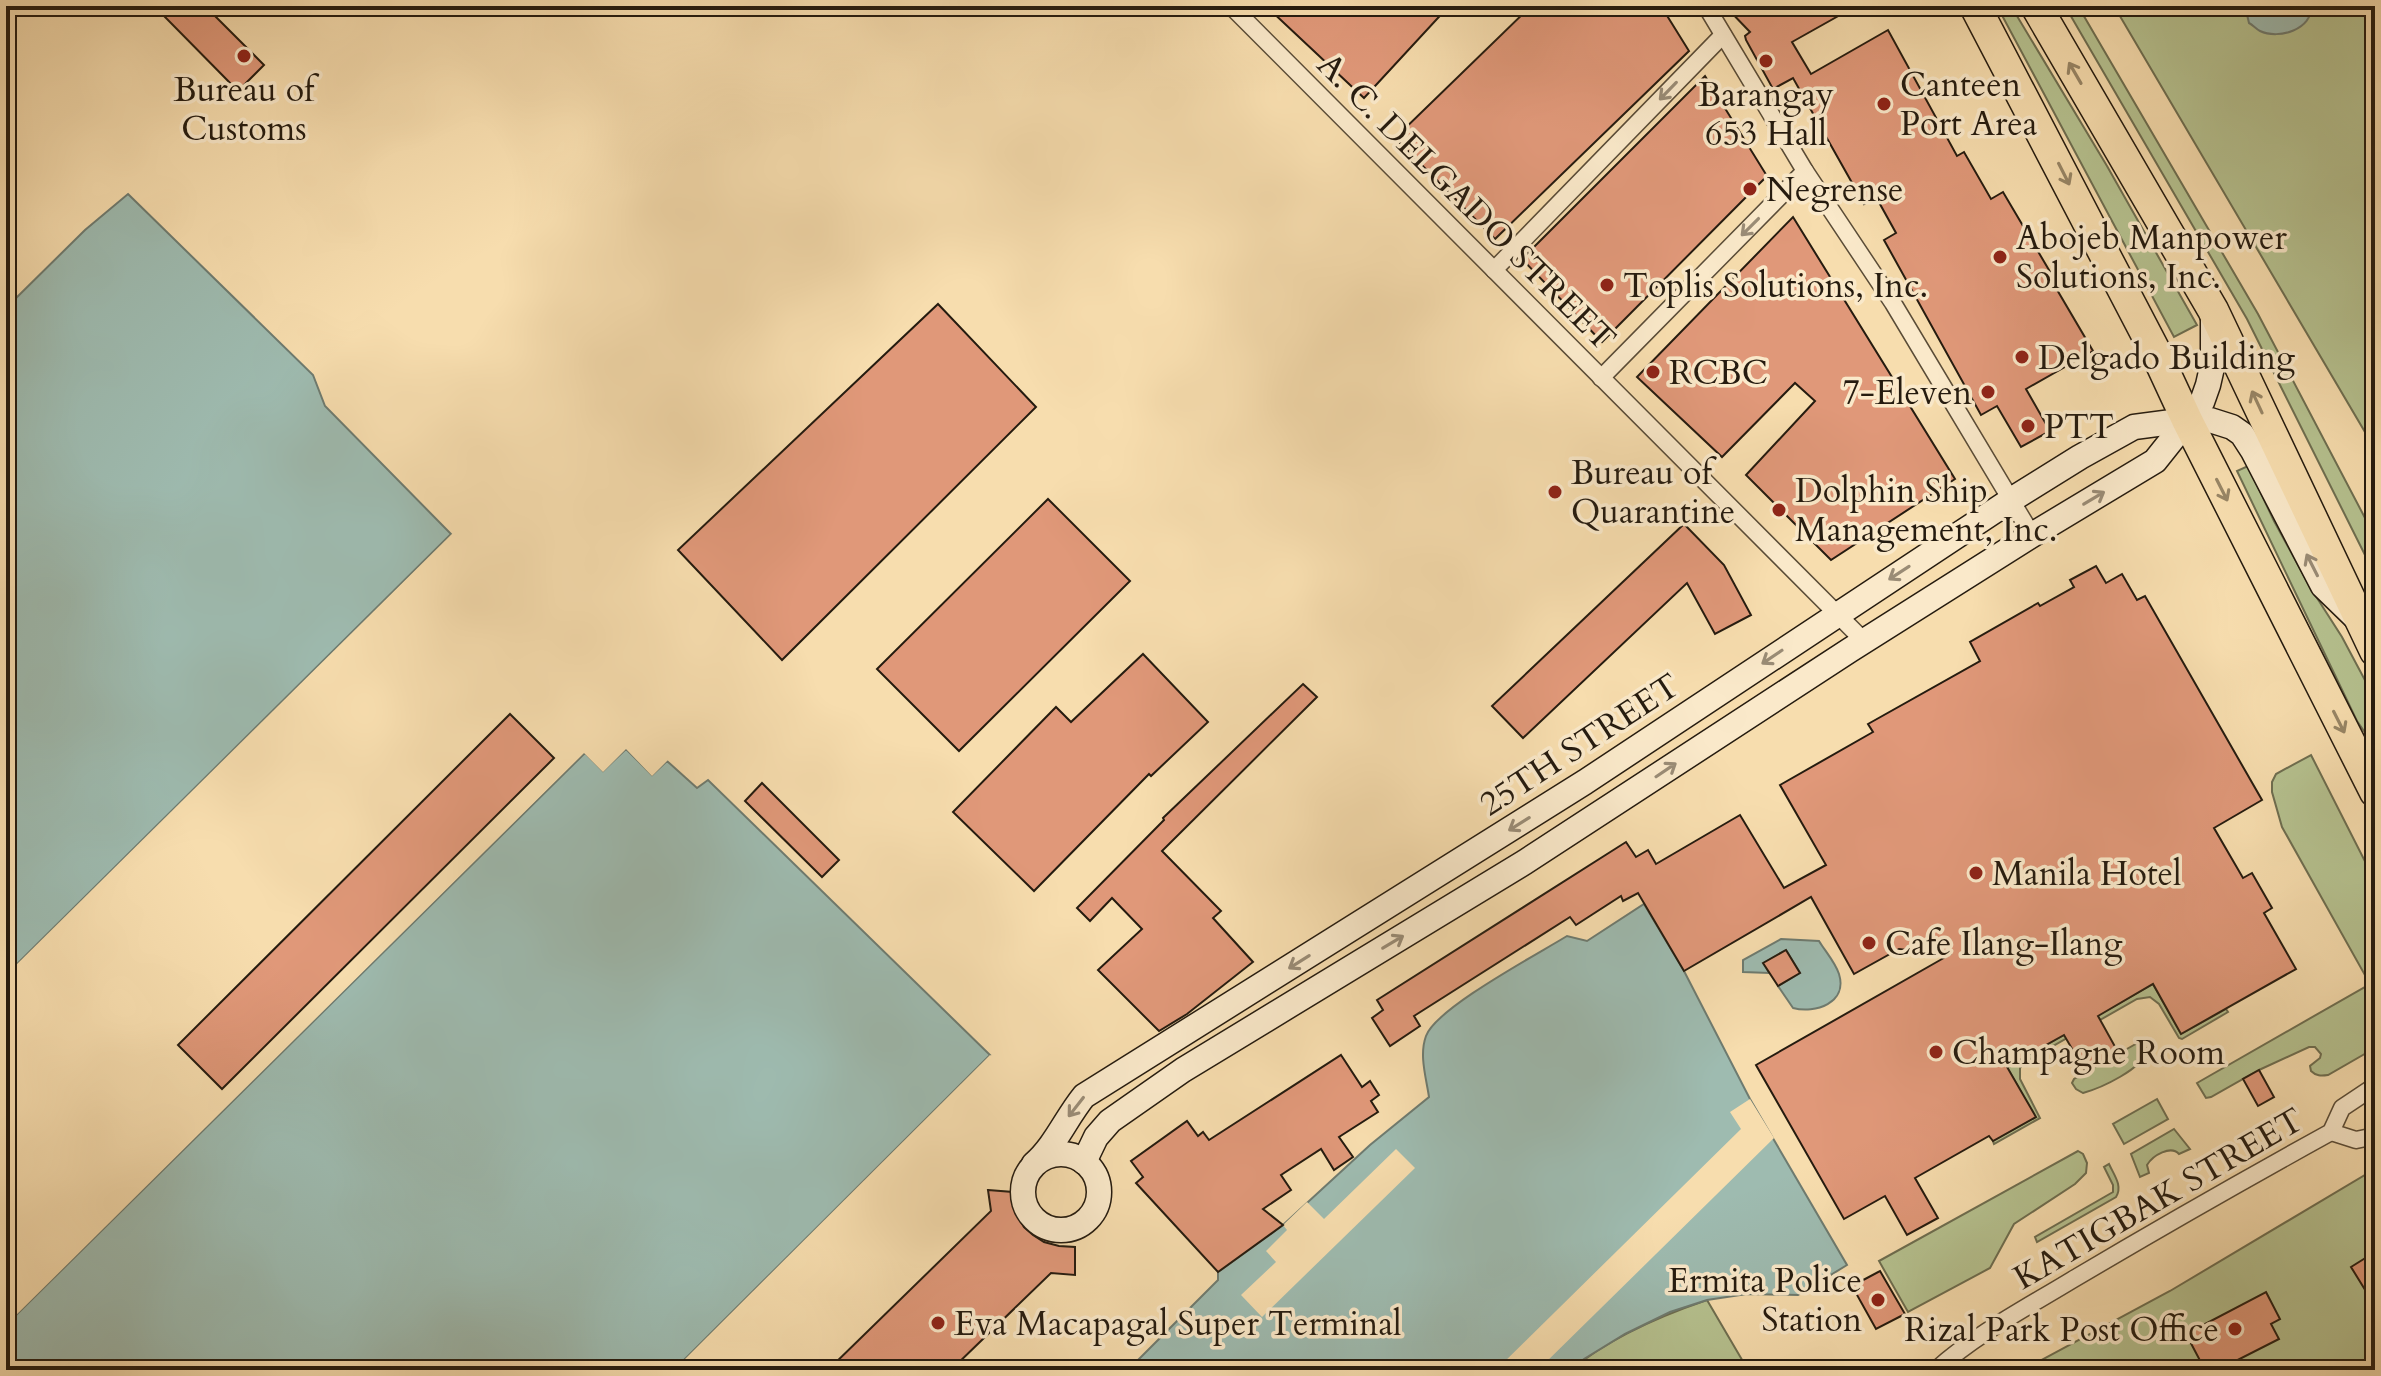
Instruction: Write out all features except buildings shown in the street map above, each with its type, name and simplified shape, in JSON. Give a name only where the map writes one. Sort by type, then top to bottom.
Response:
[{"type":"highway","points":[[1975,6],[2155,351],[2375,792]]},
{"type":"highway","points":[[2036,6],[2213,310],[2369,637]]},
{"type":"street","name":"A. C. DELGADO STREET","points":[[1231,6],[1864,641]]},
{"type":"street","points":[[1706,6],[1805,171],[1893,303],[2032,535]]},
{"type":"street","points":[[1494,270],[1723,35]]},
{"type":"street","points":[[1601,378],[1805,171]]},
{"type":"street","name":"25TH STREET","points":[[2213,310],[2214,345],[2202,402],[2187,420],[2155,461],[1864,641],[1525,862],[1183,1070],[1110,1121],[1096,1137],[1084,1162],[1091,1168],[1098,1184],[1098,1202],[1089,1218],[1077,1227],[1052,1229],[1040,1225],[1027,1211],[1023,1199],[1027,1174],[1046,1153],[1084,1096],[1616,762],[2011,500],[2134,427],[2187,420],[2210,420],[2232,427],[2242,434],[2323,586],[2369,637]]},
{"type":"street","points":[[1616,762],[1636,790]]},
{"type":"street","name":"KATIGBAK STREET","points":[[1936,1370],[1957,1351],[2061,1287],[2331,1132],[2342,1108],[2375,1086]]},
{"type":"street","name":"KATIGBAK STREET","points":[[2331,1132],[2356,1140],[2375,1136]]},
{"type":"street","points":[[1034,1164],[1043,1158],[1064,1154],[1084,1162]]},
{"type":"green space","points":[[1997,6],[2011,6],[2197,325],[2174,337]]},
{"type":"green space","points":[[2065,6],[2078,6],[2258,314],[2375,537],[2375,575],[2247,319]]},
{"type":"green space","points":[[2114,6],[2375,6],[2375,449]]},
{"type":"green space","points":[[2248,466],[2274,521],[2375,699],[2375,747],[2357,721],[2237,471]]},
{"type":"green space","points":[[2311,755],[2375,881],[2375,1048],[2328,1075],[2317,1075],[2310,1066],[2321,1054],[2315,1047],[2309,1047],[2206,1098],[2197,1083],[2370,984],[2282,827],[2272,792],[2276,774]]},
{"type":"green space","points":[[2153,984],[2181,1034],[2226,1009],[2228,1012],[2182,1039],[2159,1004],[2150,997],[2137,999],[2100,1020],[2097,1016]]},
{"type":"green space","points":[[2064,1035],[2067,1038],[2020,1068],[2020,1079],[2040,1118],[1994,1144],[1993,1141],[2035,1117],[2007,1067]]},
{"type":"green space","points":[[2141,1041],[2147,1050],[2130,1071],[2083,1093],[2076,1089],[2072,1083],[2074,1079]]},
{"type":"green space","points":[[2157,1099],[2168,1119],[2124,1144],[2113,1124]]},
{"type":"green space","points":[[2174,1129],[2190,1149],[2179,1154],[2167,1151],[2158,1155],[2147,1165],[2149,1173],[2140,1177],[2131,1154]]},
{"type":"green space","points":[[2078,1151],[2087,1163],[2086,1173],[2075,1184],[2014,1224],[1990,1268],[1908,1312],[1879,1261]]},
{"type":"green space","points":[[2109,1164],[2118,1185],[2116,1197],[2037,1242],[2035,1237],[2113,1192],[2104,1167]]},
{"type":"green space","points":[[2375,1169],[2375,1370],[2023,1370],[2170,1291]]},
{"type":"green space","points":[[1707,1300],[1748,1370],[1571,1370],[1602,1347],[1636,1329]]},
{"type":"shaded area","points":[[2245,6],[2311,6],[2307,21],[2301,26],[2276,34],[2260,31],[2249,23]]},
{"type":"shaded area","points":[[128,194],[313,375],[325,406],[451,534],[6,975],[6,308],[85,230]]},
{"type":"shaded area","points":[[626,749],[652,775],[667,761],[697,788],[708,780],[990,1055],[674,1370],[6,1370],[6,1325],[585,753],[603,771]]},
{"type":"shaded area","points":[[1644,904],[1684,971],[1750,1099],[1847,1265],[1798,1295],[1747,1294],[1707,1300],[1670,1312],[1625,1334],[1571,1370],[1128,1370],[1218,1280],[1218,1272],[1283,1225],[1370,1145],[1429,1097],[1424,1043],[1434,1024],[1448,1011],[1489,982],[1567,936],[1587,941]]},
{"type":"shaded area","points":[[1781,939],[1819,941],[1839,974],[1841,984],[1839,992],[1828,1004],[1820,1008],[1793,1008],[1778,986],[1800,973],[1786,950],[1764,963],[1769,973],[1743,972],[1743,960]]},
{"type":"pier","points":[[454,532],[454,537],[6,979],[6,975]]},
{"type":"pier","points":[[625,745],[652,770],[665,757],[670,758],[652,776],[626,749],[603,772],[584,753],[6,1325],[6,1320],[582,750],[587,750],[603,766]]},
{"type":"pier","points":[[990,1055],[993,1057],[680,1370],[674,1370]]},
{"type":"pier","points":[[1750,1099],[1774,1138],[1538,1370],[1496,1370],[1741,1129],[1730,1112]]},
{"type":"pier","points":[[1396,1149],[1415,1168],[1262,1317],[1241,1295],[1276,1262],[1266,1251],[1287,1230],[1283,1225],[1307,1202],[1324,1219]]},
{"type":"place","name":"Bureau of Customs","points":[[244,56]]},
{"type":"place","name":"Barangay 653 Hall","points":[[1766,61]]},
{"type":"place","name":"Canteen Port Area","points":[[1884,104]]},
{"type":"place","name":"Negrense","points":[[1750,189]]},
{"type":"place","name":"Abojeb Manpower Solutions, Inc.","points":[[2000,257]]},
{"type":"place","name":"Toplis Solutions, Inc.","points":[[1607,285]]},
{"type":"place","name":"Delgado Building","points":[[2022,357]]},
{"type":"place","name":"RCBC","points":[[1653,372]]},
{"type":"place","name":"7-Eleven","points":[[1988,392]]},
{"type":"place","name":"PTT","points":[[2028,426]]},
{"type":"place","name":"Bureau of Quarantine","points":[[1555,492]]},
{"type":"place","name":"Dolphin Ship Management, Inc.","points":[[1779,510]]},
{"type":"place","name":"Manila Hotel","points":[[1976,873]]},
{"type":"place","name":"Cafe Ilang-Ilang","points":[[1869,943]]},
{"type":"place","name":"Champagne Room","points":[[1936,1052]]},
{"type":"place","name":"Ermita Police Station","points":[[1878,1300]]},
{"type":"place","name":"Eva Macapagal Super Terminal","points":[[938,1323]]},
{"type":"place","name":"Rizal Park Post Office","points":[[2235,1329]]}]
